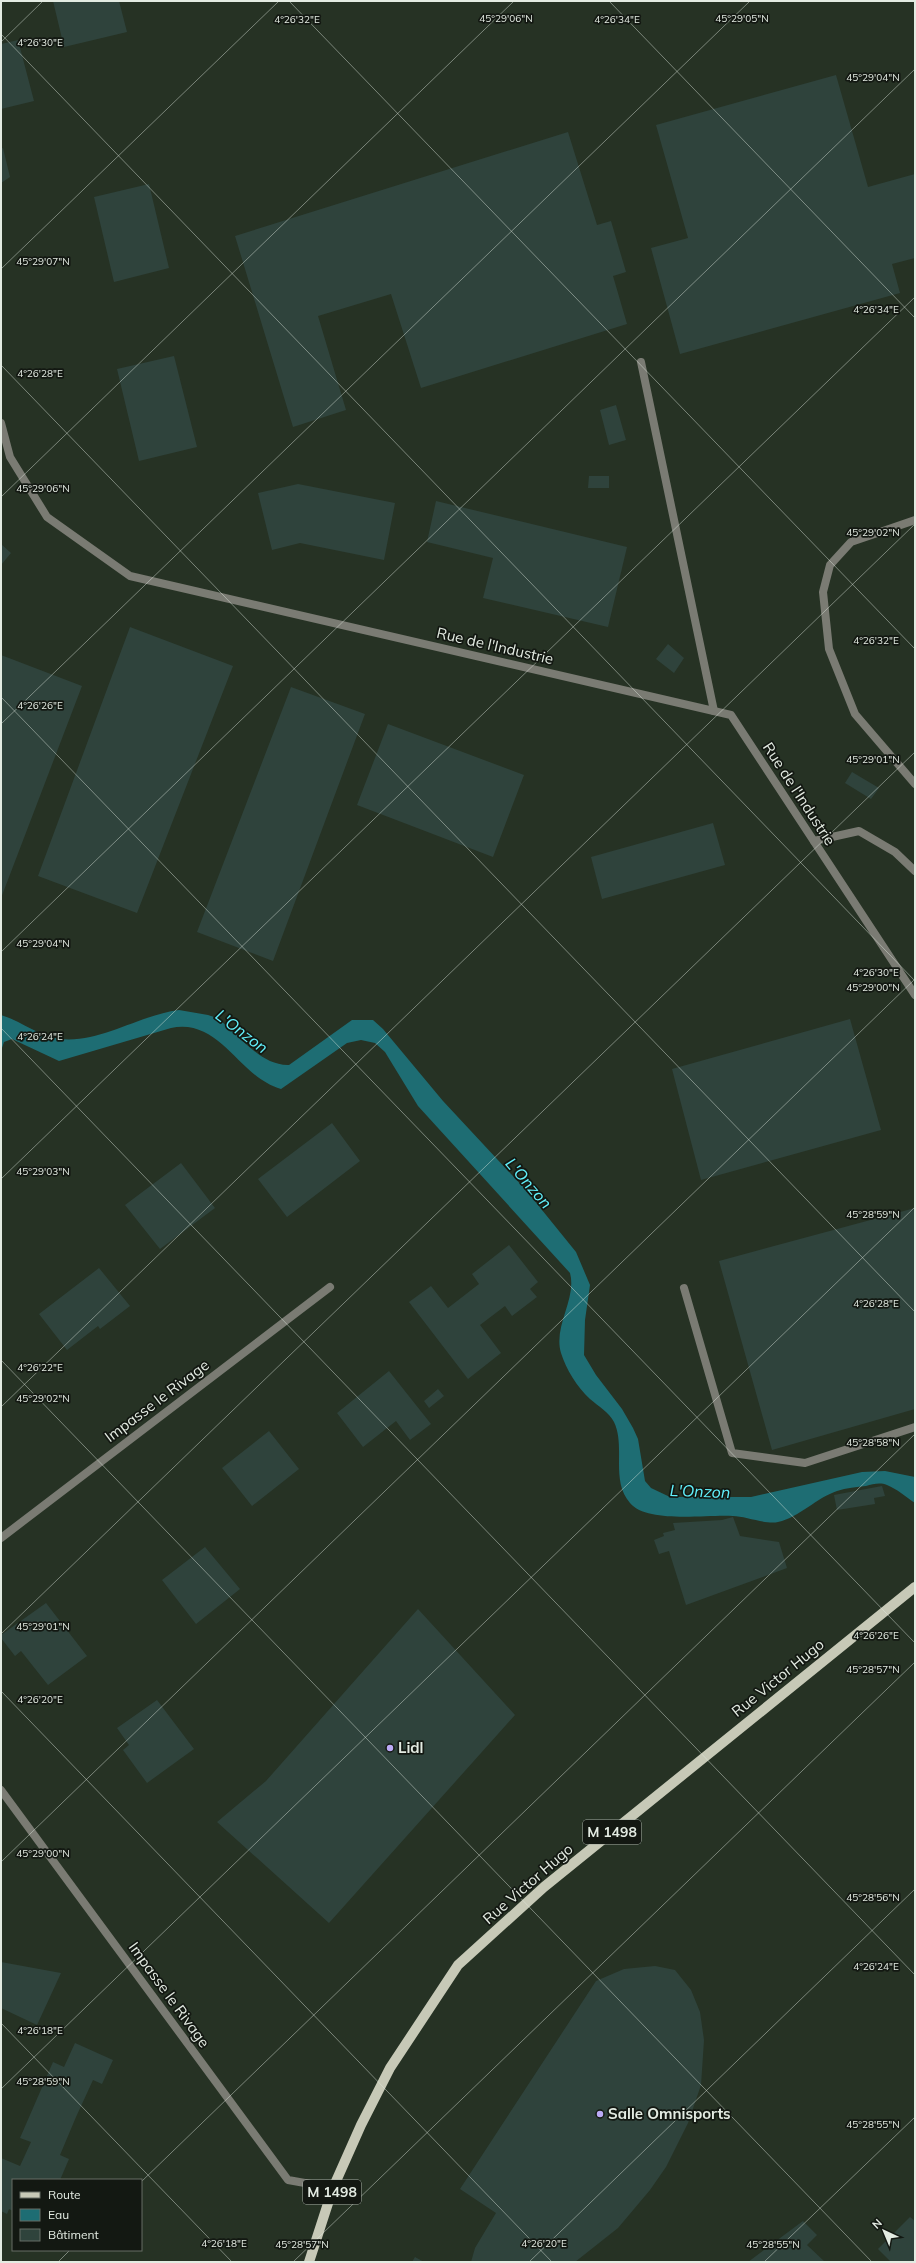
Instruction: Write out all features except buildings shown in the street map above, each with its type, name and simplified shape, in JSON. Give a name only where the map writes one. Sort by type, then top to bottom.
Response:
[{"type":"main road","name":"Rue Victor Hugo","points":[[309,2262],[333,2188],[361,2125],[390,2068],[458,1965],[544,1887],[915,1586]]},
{"type":"street","points":[[641,362],[714,711]]},
{"type":"street","name":"Rue de l'Industrie","points":[[1,423],[10,457],[47,517],[130,576],[730,715],[915,995]]},
{"type":"street","points":[[1,461],[10,457]]},
{"type":"street","points":[[915,520],[851,542],[830,565],[823,592],[829,649],[855,714],[915,784]]},
{"type":"street","points":[[814,841],[859,831],[895,852],[915,871]]},
{"type":"street","name":"Impasse le Rivage","points":[[1,1538],[330,1287]]},
{"type":"street","points":[[684,1288],[732,1452],[805,1463],[915,1427]]},
{"type":"street","name":"Impasse le Rivage","points":[[1,1790],[288,2180],[333,2188]]},
{"type":"water","points":[[179,1010],[217,1018],[259,1055],[278,1064],[289,1065],[352,1020],[373,1020],[383,1029],[443,1101],[525,1189],[576,1252],[590,1285],[585,1320],[584,1355],[596,1375],[622,1409],[633,1428],[638,1439],[645,1481],[651,1488],[670,1497],[751,1497],[862,1472],[885,1471],[915,1477],[915,1503],[891,1487],[884,1484],[876,1484],[848,1488],[829,1494],[794,1516],[786,1520],[773,1523],[733,1516],[663,1516],[638,1510],[630,1503],[624,1494],[621,1484],[619,1474],[619,1442],[614,1422],[612,1418],[590,1399],[576,1383],[561,1353],[559,1343],[560,1333],[570,1293],[570,1273],[418,1106],[385,1052],[375,1043],[361,1040],[347,1043],[281,1089],[266,1083],[216,1040],[203,1032],[188,1027],[171,1028],[59,1061],[12,1039],[4,1042],[1,1051],[1,1015],[53,1038],[76,1039],[91,1037],[149,1017]]},
{"type":"place","name":"Lidl","points":[[390,1748]]},
{"type":"place","name":"Salle Omnisports","points":[[600,2114]]},
{"type":"water label","name":"L'Onzon","points":[[242,1031]]},
{"type":"water label","name":"L'Onzon","points":[[529,1183]]},
{"type":"water label","name":"L'Onzon","points":[[700,1491]]}]
